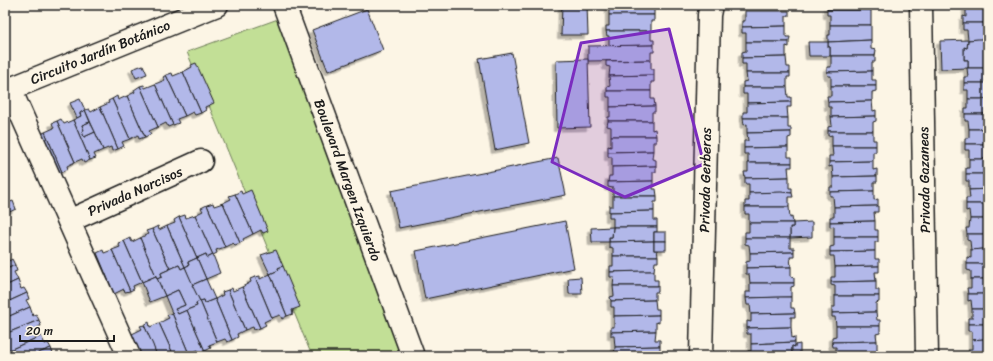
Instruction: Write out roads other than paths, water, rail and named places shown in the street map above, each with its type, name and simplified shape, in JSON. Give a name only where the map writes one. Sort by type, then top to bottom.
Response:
[{"type":"street","name":"Circuito Jardín Botánico","points":[[7,90],[217,5]]},
{"type":"street","name":"Boulevard Margen Izquierdo","points":[[284,5],[413,356]]},
{"type":"street","name":"Privada Gerberas","points":[[701,356],[711,5]]},
{"type":"street","name":"Privada Gazaneas","points":[[921,5],[927,356]]},
{"type":"street","points":[[7,90],[69,221],[129,356]]},
{"type":"street","name":"Privada Narcisos","points":[[69,221],[201,161]]}]
